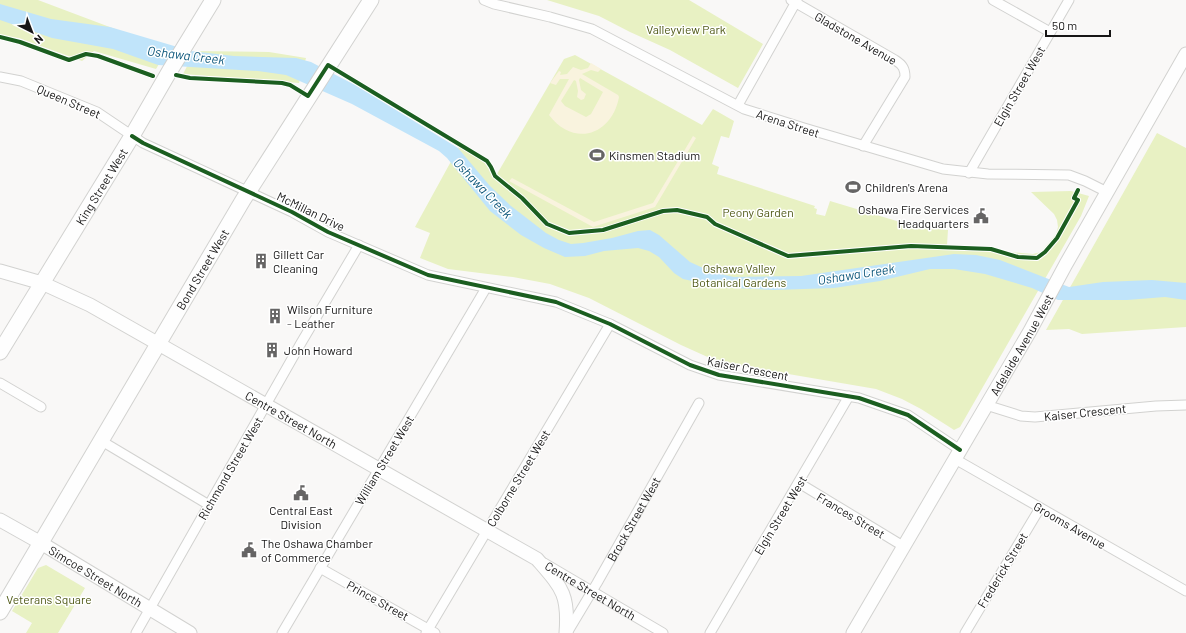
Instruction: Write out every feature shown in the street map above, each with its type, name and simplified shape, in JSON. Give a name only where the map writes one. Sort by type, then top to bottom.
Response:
[{"type":"main road","name":"King Street West","points":[[0,352],[132,136],[168,72],[213,0]]},
{"type":"main road","name":"Bond Street West","points":[[0,612],[42,543],[156,344],[248,192],[328,64],[371,0]]},
{"type":"main road","name":"Adelaide Avenue West","points":[[857,632],[903,546],[958,454],[1186,54]]},
{"type":"main road","name":"Centre Street North","points":[[0,271],[42,283],[90,305],[156,344],[486,529],[538,559],[554,579],[564,595]]},
{"type":"main road","name":"Simcoe Street North","points":[[0,520],[42,543],[149,610],[190,633]]},
{"type":"main road","name":"Brock Street West","points":[[564,595],[568,611],[566,633]]},
{"type":"street","name":"Arena Street","points":[[484,0],[494,4],[550,17],[592,29],[738,106],[762,115],[943,169],[969,173],[1069,175],[1107,192]]},
{"type":"street","points":[[993,0],[1050,32]]},
{"type":"street","name":"Elgin Street West","points":[[969,173],[1069,0]]},
{"type":"street","points":[[738,106],[795,1]]},
{"type":"street","name":"Gladstone Avenue","points":[[795,1],[901,63],[905,70],[905,77],[863,146]]},
{"type":"street","name":"Queen Street","points":[[0,77],[21,81],[97,112],[132,136]]},
{"type":"street","name":"McMillan Drive","points":[[132,136],[143,143],[248,192],[328,232],[428,275],[486,288]]},
{"type":"street","name":"Richmond Street West","points":[[136,633],[359,245]]},
{"type":"street","name":"Kaiser Crescent","points":[[486,288],[556,302],[610,324],[667,355],[719,375],[859,398],[908,415],[958,454]]},
{"type":"street","name":"William Street West","points":[[282,633],[378,468],[486,288]]},
{"type":"street","name":"Colborne Street West","points":[[430,632],[486,529],[610,324]]},
{"type":"street","points":[[0,383],[41,407]]},
{"type":"street","name":"Elgin Street West","points":[[710,633],[799,484],[849,396]]},
{"type":"street","name":"Brock Street West","points":[[566,633],[593,590],[699,403]]},
{"type":"street","name":"Kaiser Crescent","points":[[986,405],[1021,416],[1035,417],[1156,406],[1186,405]]},
{"type":"street","points":[[100,440],[209,505]]},
{"type":"street","name":"Grooms Avenue","points":[[958,454],[1040,508],[1186,591]]},
{"type":"street","name":"Frances Street","points":[[799,484],[903,546]]},
{"type":"street","name":"Frederick Street","points":[[965,633],[1040,508]]},
{"type":"street","name":"Centre Street North","points":[[538,559],[664,633]]},
{"type":"street","name":"Prince Street","points":[[320,568],[430,632]]},
{"type":"green space","points":[[0,0],[38,0],[168,49],[156,69],[94,51],[82,61],[19,38],[0,36]]},
{"type":"green space","name":"Valleyview Park","points":[[547,0],[689,0],[763,44],[738,88],[670,50],[599,16]]},
{"type":"green space","points":[[195,51],[269,52],[306,58],[299,83],[183,74]]},
{"type":"green space","name":"Oshawa Valley Botanical Gardens","points":[[575,55],[702,125],[713,109],[734,121],[729,138],[721,136],[712,164],[719,167],[717,174],[815,206],[814,208],[817,209],[816,214],[825,216],[830,201],[910,225],[948,230],[947,245],[994,247],[1009,252],[1033,254],[1041,252],[1056,234],[1058,227],[1054,214],[1031,192],[1071,191],[1089,196],[1081,216],[960,427],[954,430],[902,399],[876,389],[747,367],[712,359],[681,345],[589,298],[550,284],[513,277],[448,269],[420,258],[430,233],[415,227],[460,145],[478,157],[497,174],[564,59]]},
{"type":"green space","points":[[1157,133],[1186,148],[1186,327],[1082,334],[1069,329],[1046,330]]},
{"type":"green space","name":"Veterans Square","points":[[46,565],[85,588],[58,633],[26,633],[32,623],[12,611],[38,568]]},
{"type":"sand","points":[[591,63],[601,69],[598,72],[591,70],[582,74],[619,97],[615,110],[609,120],[600,128],[591,133],[580,134],[559,125],[549,115],[569,79],[560,79],[556,85],[550,83],[559,71],[561,72],[560,75],[567,74],[573,67],[581,70],[588,68]],"holes":[[[580,78],[603,92],[591,114],[586,117],[565,106],[561,101],[574,80],[576,81],[578,91],[577,97],[581,100],[584,99],[586,94],[581,90]]]},
{"type":"sand","points":[[693,136],[696,138],[655,207],[593,227],[509,181],[512,178],[594,222],[653,203]]},
{"type":"water","name":"Oshawa Creek","points":[[0,4],[51,19],[110,27],[191,51],[234,56],[296,58],[311,62],[355,85],[458,148],[490,186],[511,206],[546,233],[571,244],[612,238],[638,231],[650,230],[659,235],[690,262],[712,272],[734,277],[801,276],[954,254],[976,255],[1000,260],[1069,287],[1103,282],[1152,280],[1186,283],[1186,300],[1165,297],[1127,300],[1058,300],[1032,288],[985,274],[954,269],[930,269],[880,281],[834,288],[774,290],[734,288],[720,287],[683,279],[674,273],[659,257],[649,251],[638,248],[604,251],[585,256],[565,257],[544,248],[521,235],[490,211],[447,158],[439,151],[352,104],[286,75],[258,71],[158,65],[113,49],[52,38],[0,20]]},
{"type":"cycle path","points":[[0,37],[20,42],[69,60],[86,54],[98,56],[153,76]]},
{"type":"cycle path","points":[[176,75],[190,78],[282,83],[290,85],[308,96],[328,65],[487,161],[495,176],[522,198],[547,224],[569,233],[603,230],[663,211],[677,210],[707,217],[715,224],[788,256],[911,246],[991,249],[1018,257],[1037,258],[1045,252],[1057,238],[1078,200],[1074,198],[1078,190]]},
{"type":"cycle path","points":[[132,136],[143,143],[292,212],[328,232],[428,275],[556,302],[610,324],[690,365],[719,375],[859,398],[908,415],[960,450]]},
{"type":"place","name":"Kinsmen Stadium","points":[[597,155]]},
{"type":"place","name":"Children's Arena","points":[[853,187]]},
{"type":"place","name":"Oshawa Fire Services Headquarters","points":[[981,216]]},
{"type":"place","name":"Gillett Car Cleaning","points":[[261,261]]},
{"type":"place","name":"Wilson Furniture - Leather","points":[[275,316]]},
{"type":"place","name":"John Howard","points":[[272,350]]},
{"type":"place","name":"Central East Division","points":[[301,493]]},
{"type":"place","name":"The Oshawa Chamber of Commerce","points":[[249,550]]},
{"type":"park label","name":"Peony Garden","points":[[758,212]]}]
